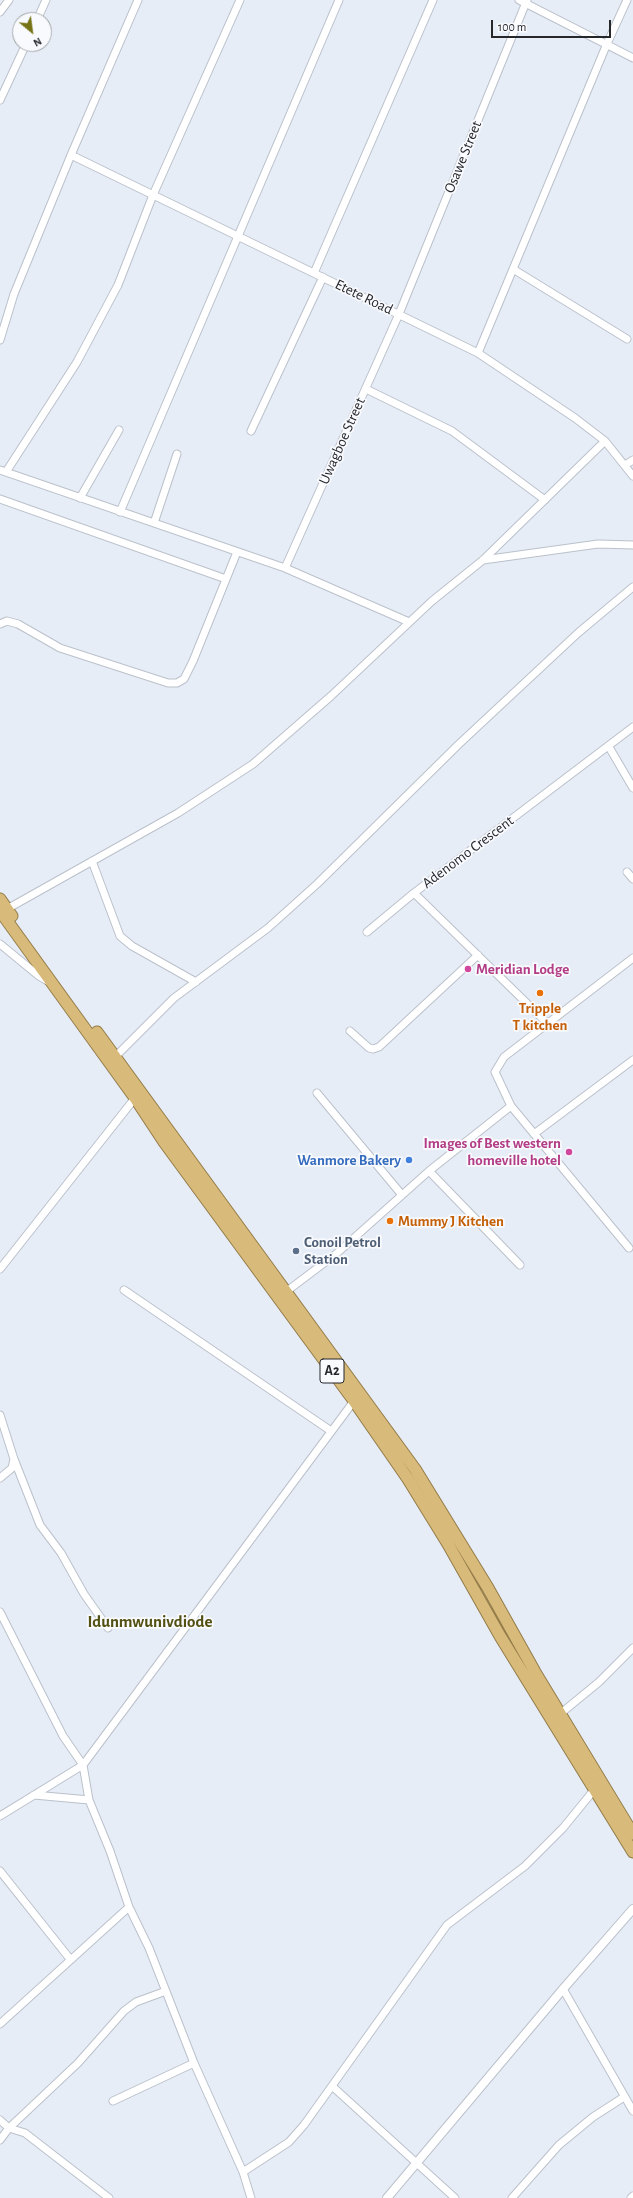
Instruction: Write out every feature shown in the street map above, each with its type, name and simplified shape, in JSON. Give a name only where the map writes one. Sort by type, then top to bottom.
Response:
[{"type":"highway","name":"A2","points":[[0,899],[3,910],[135,1098],[164,1142],[354,1401],[408,1479],[478,1594],[500,1636],[633,1852]]},
{"type":"highway","name":"A2","points":[[3,910],[115,1056],[415,1469],[488,1588],[560,1714],[633,1834]]},
{"type":"highway","points":[[478,1594],[488,1588]]},
{"type":"street","points":[[0,12],[9,0]]},
{"type":"street","points":[[41,12],[46,0]]},
{"type":"street","points":[[0,340],[14,294],[71,155],[138,0]]},
{"type":"street","points":[[240,0],[153,195],[115,292],[77,362],[3,471],[284,568],[409,622]]},
{"type":"street","points":[[120,512],[340,0]]},
{"type":"street","points":[[314,273],[433,0]]},
{"type":"street","points":[[478,353],[606,46],[627,0]]},
{"type":"street","points":[[524,1],[606,46],[633,58]]},
{"type":"street","name":"Osawe Street","points":[[399,314],[524,1]]},
{"type":"street","points":[[0,100],[22,52]]},
{"type":"street","name":"Etete Road","points":[[71,155],[478,353],[575,418],[605,441],[633,476]]},
{"type":"street","points":[[513,269],[627,340]]},
{"type":"street","points":[[251,431],[323,277]]},
{"type":"street","name":"Uwagboe Street","points":[[284,568],[399,314]]},
{"type":"street","points":[[366,389],[452,432],[544,500]]},
{"type":"street","points":[[80,498],[119,430]]},
{"type":"street","points":[[3,910],[178,812],[253,764],[331,696],[409,622],[483,560],[605,441]]},
{"type":"street","points":[[154,523],[177,454]]},
{"type":"street","points":[[625,465],[633,460]]},
{"type":"street","points":[[0,499],[226,579]]},
{"type":"street","points":[[483,560],[598,544],[633,545]]},
{"type":"street","points":[[0,624],[7,621],[18,624],[60,648],[168,683],[177,683],[184,679],[193,661],[237,552]]},
{"type":"street","points":[[115,1056],[164,1008],[268,928],[317,884],[459,744],[578,633],[633,587]]},
{"type":"street","name":"Adenomo Crescent","points":[[547,1023],[414,892],[609,747],[633,727]]},
{"type":"street","points":[[609,747],[633,788]]},
{"type":"street","points":[[92,861],[120,936],[132,946],[196,982]]},
{"type":"street","points":[[627,872],[633,879]]},
{"type":"street","points":[[367,932],[414,892]]},
{"type":"street","points":[[0,944],[39,976],[54,984]]},
{"type":"street","points":[[350,1031],[369,1048],[374,1049],[379,1047],[478,955]]},
{"type":"street","points":[[629,1248],[511,1106],[495,1072],[504,1057],[633,958]]},
{"type":"street","points":[[534,1134],[633,1060]]},
{"type":"street","points":[[317,1093],[402,1195]]},
{"type":"street","points":[[0,1269],[135,1098]]},
{"type":"street","points":[[287,1291],[336,1254],[429,1171],[511,1106]]},
{"type":"street","points":[[429,1171],[520,1264]]},
{"type":"street","points":[[124,1290],[330,1431]]},
{"type":"street","points":[[0,1816],[33,1794],[83,1765],[330,1431],[354,1401]]},
{"type":"street","points":[[0,1415],[14,1459],[40,1525],[58,1549],[84,1594],[108,1628]]},
{"type":"street","points":[[0,1478],[12,1468],[14,1459]]},
{"type":"street","points":[[0,1612],[63,1736],[83,1765],[89,1800],[110,1851],[129,1907],[149,1948],[194,2063],[243,2172],[251,2198]]},
{"type":"street","points":[[560,1714],[599,1682],[633,1648]]},
{"type":"street","points":[[243,2172],[290,2142],[332,2086],[447,1925],[526,1866],[563,1828],[594,1790]]},
{"type":"street","points":[[33,1794],[89,1800]]},
{"type":"street","points":[[0,1871],[70,1959]]},
{"type":"street","points":[[0,2024],[129,1907]]},
{"type":"street","points":[[387,2198],[563,1989],[633,1909]]},
{"type":"street","points":[[563,1989],[633,2111]]},
{"type":"street","points":[[0,2140],[9,2128],[78,2063],[124,2011],[136,2002],[166,1991]]},
{"type":"street","points":[[113,2101],[194,2063]]},
{"type":"street","points":[[332,2086],[455,2198]]},
{"type":"street","points":[[512,2198],[559,2145],[593,2117],[624,2097]]},
{"type":"street","points":[[0,2120],[9,2128],[25,2133],[110,2198]]},
{"type":"place","name":"Meridian Lodge","points":[[468,969]]},
{"type":"place","name":"Tripple T kitchen","points":[[540,993]]},
{"type":"place","name":"Images of Best western homeville hotel","points":[[569,1152]]},
{"type":"place","name":"Wanmore Bakery","points":[[409,1160]]},
{"type":"place","name":"Mummy J Kitchen","points":[[390,1221]]},
{"type":"place","name":"Conoil Petrol Station","points":[[296,1251]]},
{"type":"district","name":"Idunmwunivdiode","points":[[150,1622]]}]
